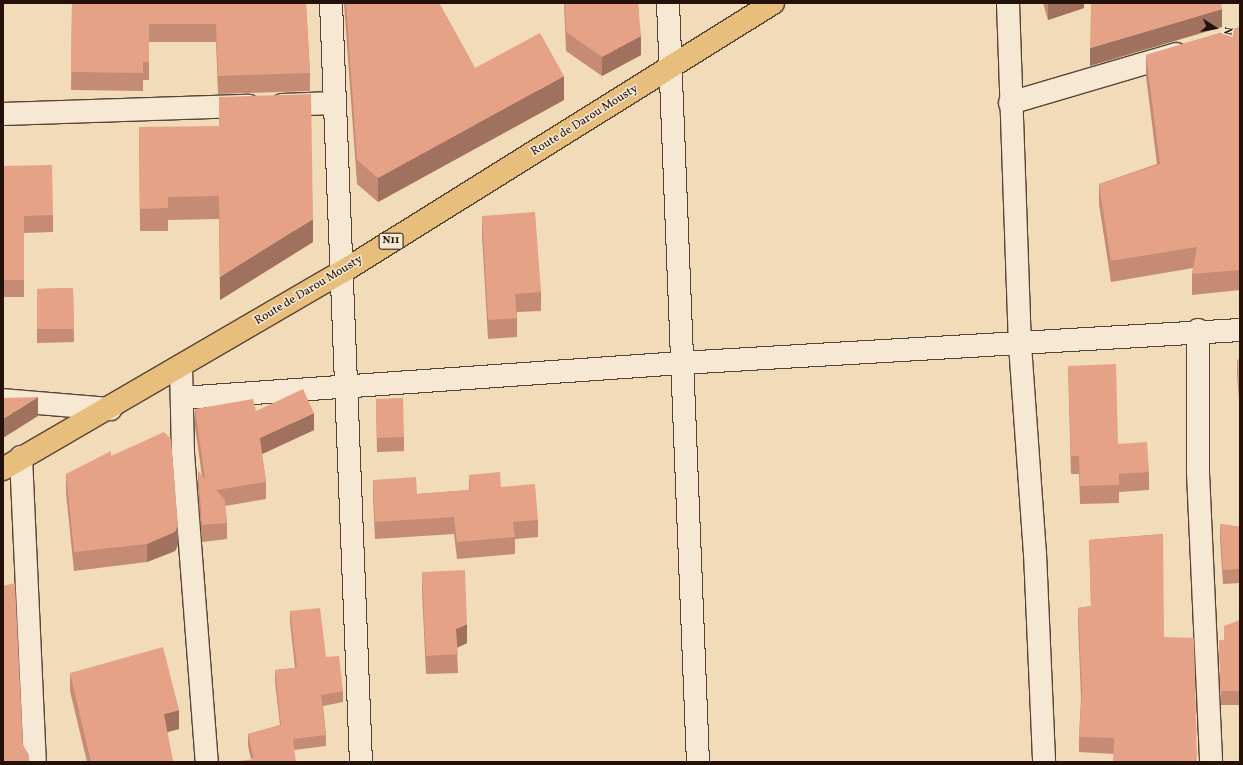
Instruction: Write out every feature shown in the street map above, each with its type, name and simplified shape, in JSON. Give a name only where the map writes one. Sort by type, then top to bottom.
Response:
[{"type":"main road","name":"Route de Darou Mousty","points":[[3,469],[21,457],[111,409],[181,366],[342,272],[773,3]]},
{"type":"street","points":[[331,3],[361,762]]},
{"type":"street","points":[[668,3],[681,363],[698,762]]},
{"type":"street","points":[[1008,3],[1010,103],[1020,345],[1035,553],[1044,762]]},
{"type":"street","points":[[1010,103],[1195,48]]},
{"type":"street","points":[[3,114],[334,103]]},
{"type":"street","points":[[1198,330],[1198,473],[1211,762]]},
{"type":"street","points":[[182,398],[346,388],[681,363],[1020,345],[1198,330],[1240,330]]},
{"type":"street","points":[[181,366],[207,762]]},
{"type":"street","points":[[3,400],[111,409]]},
{"type":"street","points":[[21,457],[35,762]]},
{"type":"building","points":[[72,3],[306,3],[310,73],[218,76],[216,24],[149,24],[149,62],[143,62],[143,73],[71,72]]},
{"type":"building","points":[[346,3],[439,3],[475,68],[540,33],[564,76],[378,178],[357,160]]},
{"type":"building","points":[[565,3],[638,3],[641,36],[602,57],[566,32]]},
{"type":"building","points":[[1091,3],[1221,3],[1222,9],[1090,48]]},
{"type":"building","points":[[1240,27],[1240,270],[1192,274],[1197,247],[1111,261],[1099,184],[1160,164],[1146,55]]},
{"type":"building","points":[[311,94],[313,219],[220,277],[219,196],[168,197],[168,208],[140,209],[139,127],[219,126],[219,97]]},
{"type":"building","points":[[52,165],[53,215],[24,216],[24,280],[3,280],[3,166]]},
{"type":"building","points":[[535,212],[541,292],[515,294],[517,318],[488,320],[482,216]]},
{"type":"building","points":[[73,288],[74,329],[37,329],[37,289]]},
{"type":"building","points":[[1240,359],[1240,400],[1237,360]]},
{"type":"building","points":[[1116,364],[1118,444],[1147,442],[1149,472],[1119,474],[1119,485],[1080,486],[1079,456],[1071,456],[1068,366]]},
{"type":"building","points":[[303,389],[314,413],[260,438],[266,482],[216,490],[225,500],[227,523],[202,525],[198,471],[205,479],[195,409],[253,399],[256,411]]},
{"type":"building","points":[[38,397],[3,419],[3,398]]},
{"type":"building","points":[[403,398],[404,437],[377,438],[376,399]]},
{"type":"building","points":[[164,432],[171,439],[178,526],[175,532],[147,544],[74,552],[66,474],[111,451],[111,456]]},
{"type":"building","points":[[500,472],[501,487],[535,484],[538,520],[513,522],[515,537],[457,542],[454,517],[375,522],[373,480],[416,477],[417,494],[470,490],[469,475]]},
{"type":"building","points":[[1220,524],[1240,527],[1240,569],[1223,570]]},
{"type":"building","points":[[1163,534],[1164,637],[1194,638],[1197,762],[1113,762],[1114,738],[1079,737],[1082,692],[1078,608],[1091,606],[1089,540]]},
{"type":"building","points":[[465,570],[467,624],[456,629],[458,654],[426,656],[422,572]]},
{"type":"building","points":[[15,583],[23,745],[29,755],[29,762],[3,762],[3,586]]},
{"type":"building","points":[[320,608],[326,657],[339,656],[343,691],[321,695],[326,735],[293,739],[296,762],[232,762],[254,759],[248,734],[281,725],[275,670],[297,668],[290,611]]},
{"type":"building","points":[[1240,620],[1240,691],[1221,691],[1219,640],[1224,640],[1224,626]]},
{"type":"building","points":[[163,647],[179,710],[164,714],[173,762],[91,762],[70,673]]},
{"type":"building","points":[[1240,737],[1240,762],[1239,762]]}]
